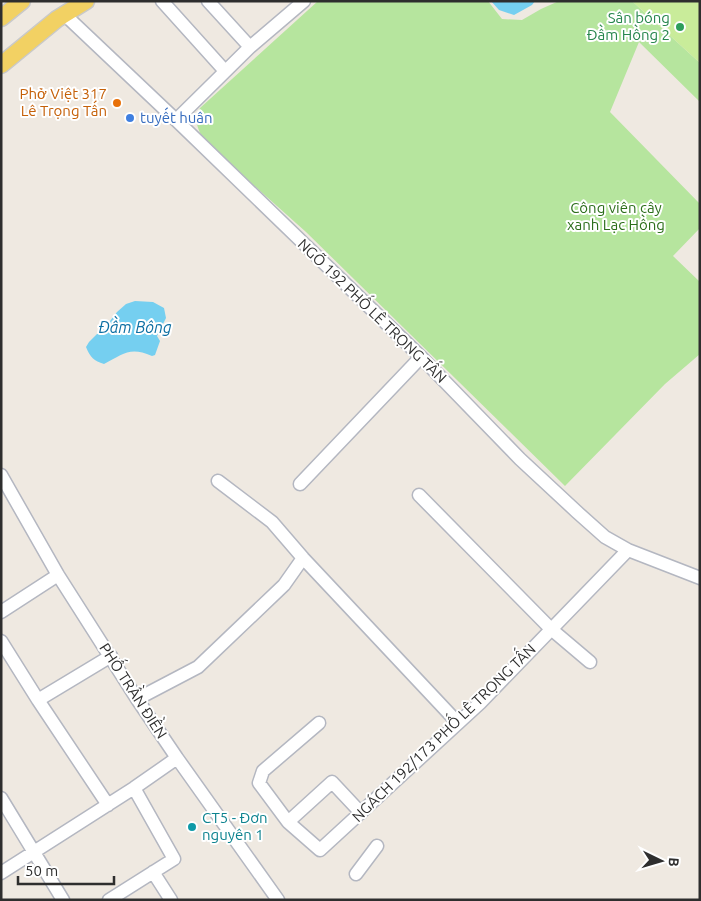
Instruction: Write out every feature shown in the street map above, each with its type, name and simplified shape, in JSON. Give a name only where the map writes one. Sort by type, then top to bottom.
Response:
[{"type":"main road","points":[[1,18],[22,1]]},
{"type":"main road","points":[[1,65],[57,19],[86,1]]},
{"type":"street","points":[[162,1],[225,71]]},
{"type":"street","points":[[208,1],[250,47]]},
{"type":"street","points":[[176,120],[250,47],[304,1]]},
{"type":"street","name":"NGÕ 192 PHỐ LÊ TRỌNG TẤN","points":[[64,14],[421,357],[520,459],[576,512],[605,537],[628,550],[700,578]]},
{"type":"street","points":[[300,484],[421,357]]},
{"type":"street","name":"PHỐ TRẦN ĐIỀN","points":[[1,476],[58,575],[137,699],[278,900]]},
{"type":"street","points":[[218,480],[272,522],[303,558],[457,722]]},
{"type":"street","points":[[419,495],[551,629],[590,662]]},
{"type":"street","name":"NGÁCH 192/173 PHỐ LÊ TRỌNG TẤN","points":[[288,822],[320,850],[457,722],[480,703],[628,550]]},
{"type":"street","points":[[137,699],[198,667],[284,585],[303,558]]},
{"type":"street","points":[[1,612],[58,575]]},
{"type":"street","points":[[1,641],[108,805]]},
{"type":"street","points":[[38,700],[111,656]]},
{"type":"street","points":[[319,724],[263,771],[259,783],[288,822],[332,782],[361,813]]},
{"type":"street","points":[[1,873],[108,805],[177,758]]},
{"type":"street","points":[[109,900],[174,859],[134,788]]},
{"type":"street","points":[[1,798],[35,851],[63,900]]},
{"type":"street","points":[[356,874],[377,846]]},
{"type":"street","points":[[153,872],[171,900]]},
{"type":"green space","name":"Công viên cây xanh Lạc Hồng","points":[[318,1],[488,1],[502,19],[522,20],[559,1],[632,1],[700,63],[700,102],[639,42],[610,112],[700,204],[700,228],[673,256],[700,282],[700,354],[665,384],[565,486],[306,232],[204,141],[198,129],[197,121],[200,108]]},
{"type":"green space","name":"Sân bóng Đầm Hồng 2","points":[[632,1],[700,1],[700,63]]},
{"type":"water","points":[[491,1],[535,1],[532,5],[514,15],[499,10]]},
{"type":"water","name":"Đầm Bông","points":[[135,301],[153,302],[164,308],[166,318],[157,336],[160,341],[155,355],[127,352],[104,364],[95,360],[86,347],[89,342],[117,312],[126,304]]},
{"type":"place","name":"Sân bóng Đầm Hồng 2","points":[[680,27]]},
{"type":"place","name":"Phở Việt 317 Lê Trọng Tấn","points":[[117,103]]},
{"type":"place","name":"tuyết huân","points":[[130,118]]},
{"type":"place","name":"CT5 - Đơn nguyên 1","points":[[192,827]]}]
